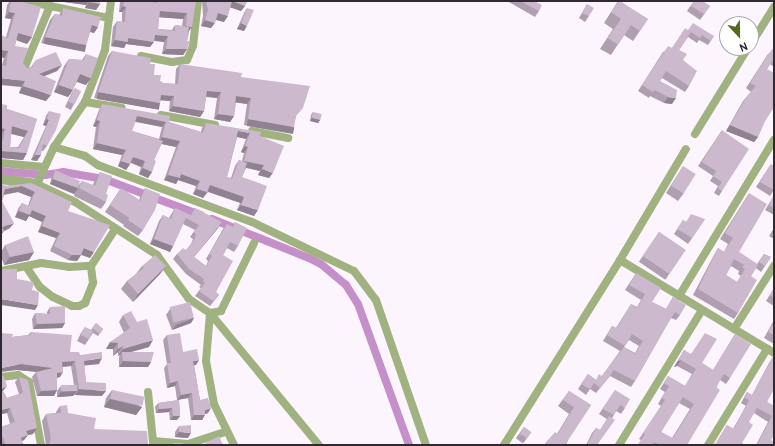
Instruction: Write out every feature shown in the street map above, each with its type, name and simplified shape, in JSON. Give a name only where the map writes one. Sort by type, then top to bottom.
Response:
[{"type":"street","points":[[26,1],[109,18]]},
{"type":"street","points":[[39,180],[54,147],[85,102],[108,51],[111,1]]},
{"type":"street","points":[[135,55],[172,62],[188,60],[193,46],[198,1]]},
{"type":"street","points":[[24,69],[50,6]]},
{"type":"street","points":[[759,31],[774,7]]},
{"type":"street","points":[[695,134],[743,56]]},
{"type":"street","points":[[85,102],[133,110]]},
{"type":"street","points":[[149,113],[226,127]]},
{"type":"street","points":[[242,129],[288,138]]},
{"type":"street","points":[[679,296],[774,140]]},
{"type":"street","points":[[54,147],[85,156],[98,166],[252,222],[354,271],[376,300],[426,445]]},
{"type":"street","points":[[504,445],[620,260],[686,149]]},
{"type":"street","points":[[1,163],[44,167]]},
{"type":"street","points":[[1,180],[24,182]]},
{"type":"street","points":[[1,186],[39,180],[157,255],[189,299],[210,313],[319,445]]},
{"type":"street","points":[[27,268],[40,287],[53,297],[72,306],[79,306],[85,303],[93,283],[91,266],[116,228]]},
{"type":"street","points":[[210,313],[221,311],[254,243]]},
{"type":"street","points":[[620,260],[770,351],[708,445]]},
{"type":"street","points":[[1,271],[27,268],[41,263],[69,268],[91,266]]},
{"type":"street","points":[[734,329],[774,266]]},
{"type":"street","points":[[619,445],[702,310]]},
{"type":"street","points":[[210,313],[206,362],[214,404],[226,432],[234,445]]},
{"type":"street","points":[[1,377],[18,375],[29,382],[41,445]]},
{"type":"street","points":[[148,392],[153,441],[188,444],[226,432]]},
{"type":"building","points":[[11,1],[19,1],[41,7],[32,37],[18,33],[15,46],[28,48],[23,63],[27,68],[32,67],[36,60],[56,52],[62,65],[39,74],[56,81],[51,95],[23,86],[25,81],[1,78],[1,65],[6,66],[8,51],[1,50],[1,36],[8,38],[15,13],[9,12]]},
{"type":"building","points":[[100,1],[100,4],[89,2]]},
{"type":"building","points":[[124,1],[145,1],[157,3],[157,1],[196,1],[192,27],[186,26],[187,13],[160,11],[158,29],[175,31],[175,25],[189,27],[187,41],[190,41],[187,49],[166,49],[168,36],[155,35],[154,42],[128,38],[128,42],[115,40],[117,21],[125,22],[126,7],[123,6]]},
{"type":"building","points":[[206,1],[232,1],[228,16],[218,13],[215,23],[205,20],[208,10]]},
{"type":"building","points":[[232,1],[247,1],[245,6]]},
{"type":"building","points":[[520,1],[534,1],[542,5],[539,11]]},
{"type":"building","points":[[619,1],[648,19],[640,31],[631,25],[618,45],[608,38],[621,19],[611,12]]},
{"type":"building","points":[[694,1],[703,1],[710,6],[704,14],[691,6]]},
{"type":"building","points":[[587,4],[594,8],[589,16],[582,13]]},
{"type":"building","points":[[63,8],[101,17],[98,27],[92,25],[86,45],[45,37],[55,14],[62,16]]},
{"type":"building","points":[[247,8],[254,10],[247,26],[241,23]]},
{"type":"building","points":[[693,23],[714,36],[711,41],[702,35],[700,38],[688,30]]},
{"type":"building","points":[[685,28],[691,32],[679,50],[687,54],[683,60],[697,71],[689,86],[666,71],[660,81],[677,90],[676,98],[668,97],[655,90],[653,92],[642,85],[668,46],[672,48]]},
{"type":"building","points":[[772,49],[774,50],[774,59],[767,69],[774,73],[774,107],[764,123],[758,137],[730,125],[747,96],[756,86],[750,83]]},
{"type":"building","points":[[112,51],[151,58],[150,64],[155,64],[154,75],[161,75],[160,81],[163,83],[178,84],[180,64],[242,73],[241,77],[310,86],[303,108],[296,116],[294,127],[248,119],[251,98],[236,96],[234,116],[218,114],[221,92],[207,91],[204,111],[173,106],[174,96],[161,95],[160,103],[98,92]]},
{"type":"building","points":[[86,54],[98,58],[91,78],[80,74],[73,90],[59,85],[69,59],[84,60]]},
{"type":"building","points":[[75,88],[81,91],[74,105],[68,101]]},
{"type":"building","points":[[1,104],[7,105],[7,109],[37,119],[27,153],[1,151],[1,140],[3,140],[5,129],[1,128]],"holes":[[[12,126],[28,131],[19,148],[10,147]]]},
{"type":"building","points":[[102,104],[170,116],[169,122],[203,133],[206,123],[261,132],[260,136],[284,146],[273,173],[262,169],[264,165],[244,161],[248,147],[245,146],[250,133],[238,131],[227,177],[232,179],[239,160],[247,163],[242,177],[267,186],[258,210],[241,205],[244,197],[210,185],[207,192],[197,189],[200,181],[181,174],[180,178],[168,175],[180,141],[162,137],[166,122],[137,116],[132,131],[163,141],[154,160],[156,161],[152,172],[143,168],[145,161],[133,157],[130,164],[121,161],[126,150],[97,143],[100,121],[97,120]]},
{"type":"building","points":[[49,111],[61,114],[56,130],[47,146],[43,144],[41,155],[35,155],[49,120],[47,119]]},
{"type":"building","points":[[313,112],[322,114],[320,120],[312,118]]},
{"type":"building","points":[[722,130],[749,149],[722,191],[718,188],[722,182],[713,176],[716,171],[702,162]]},
{"type":"building","points":[[771,164],[774,166],[774,190],[760,182]]},
{"type":"building","points":[[683,166],[696,174],[684,193],[671,186]]},
{"type":"building","points":[[55,170],[80,181],[78,188],[53,179]]},
{"type":"building","points":[[100,172],[112,176],[106,194],[108,195],[106,202],[79,188],[82,181],[95,186]]},
{"type":"building","points":[[31,183],[72,202],[68,211],[110,225],[94,252],[84,248],[81,255],[72,255],[54,246],[60,233],[42,226],[46,216],[32,210],[30,215],[19,211],[22,203],[29,206],[35,192],[22,186],[5,189],[2,201],[14,223],[2,227],[4,231],[1,232],[1,184],[6,186]]},
{"type":"building","points":[[121,188],[140,201],[145,188],[160,194],[155,210],[143,230],[110,205]]},
{"type":"building","points":[[749,193],[767,204],[739,252],[758,265],[751,276],[757,280],[738,313],[698,289],[718,248],[724,252],[733,238],[725,233]],"holes":[[[734,259],[744,265],[742,267],[745,269],[737,282],[726,275]]]},
{"type":"building","points":[[773,197],[774,198],[774,208],[769,205]]},
{"type":"building","points":[[175,208],[191,215],[195,208],[222,222],[194,257],[206,266],[212,256],[209,254],[227,224],[233,227],[235,222],[247,228],[238,246],[230,242],[223,255],[233,261],[216,292],[219,295],[213,301],[199,291],[205,283],[203,282],[204,279],[189,269],[177,254],[183,248],[186,250],[194,240],[196,234],[194,232],[199,225],[186,218],[173,246],[154,239],[163,215],[171,219]]},
{"type":"building","points":[[691,214],[705,219],[692,238],[677,229],[683,220],[686,222]]},
{"type":"building","points":[[659,232],[686,250],[669,274],[643,256]]},
{"type":"building","points":[[28,236],[34,252],[10,257],[5,245]]},
{"type":"building","points":[[764,254],[771,257],[765,266],[759,262]]},
{"type":"building","points":[[155,255],[166,266],[138,294],[127,281],[144,268],[142,266]]},
{"type":"building","points":[[1,269],[17,269],[17,279],[34,282],[32,290],[39,292],[38,305],[1,299]]},
{"type":"building","points":[[636,273],[661,288],[652,302],[666,309],[673,297],[686,305],[680,315],[675,312],[635,381],[614,370],[600,388],[594,383],[590,389],[581,384],[588,374],[596,380],[599,374],[602,376],[624,347],[635,354],[643,341],[632,334],[625,346],[607,335],[612,326],[617,328],[631,304],[637,308],[645,294],[629,285]]},
{"type":"building","points":[[774,288],[774,298],[770,295]]},
{"type":"building","points":[[190,302],[194,318],[173,323],[170,307]]},
{"type":"building","points":[[65,306],[65,323],[37,324],[35,313],[50,314],[50,307]]},
{"type":"building","points":[[131,311],[137,322],[147,319],[153,340],[123,349],[123,346],[118,349],[118,343],[110,342],[130,328],[123,315]]},
{"type":"building","points":[[774,322],[774,335],[768,332]]},
{"type":"building","points":[[96,323],[103,329],[100,334],[92,328]]},
{"type":"building","points":[[85,327],[93,331],[89,339],[81,335]]},
{"type":"building","points":[[31,332],[72,335],[70,352],[79,352],[80,355],[102,352],[102,358],[84,361],[86,382],[106,383],[106,391],[79,389],[75,361],[62,362],[63,372],[57,373],[57,390],[41,391],[36,372],[53,368],[21,364],[1,368],[1,333],[13,334],[12,337],[31,335]]},
{"type":"building","points":[[180,333],[183,352],[197,349],[199,360],[193,361],[200,400],[208,398],[211,408],[205,410],[205,415],[194,415],[192,393],[181,395],[178,381],[170,383],[167,363],[171,363],[167,335]]},
{"type":"building","points":[[705,333],[717,339],[702,363],[713,370],[735,334],[751,344],[730,378],[724,374],[716,387],[720,390],[687,445],[660,445],[654,442],[652,445],[638,445],[645,434],[643,433],[665,400],[662,398],[669,386],[664,383],[668,376],[685,386],[696,369],[681,360],[678,361],[684,350],[691,354]],"holes":[[[683,397],[694,404],[673,438],[661,432]]]},
{"type":"building","points":[[122,352],[154,352],[151,362],[123,361]]},
{"type":"building","points":[[773,357],[774,389],[767,402],[774,406],[774,435],[771,440],[774,442],[772,445],[757,445],[772,416],[757,408],[749,422],[753,425],[742,443],[746,445],[712,445],[716,443],[727,425],[734,429],[749,400],[744,397],[747,392],[752,395]]},
{"type":"building","points":[[1,374],[4,377],[7,386],[1,389]]},
{"type":"building","points":[[19,377],[28,380],[37,428],[26,431],[28,435],[21,438],[23,445],[6,445],[1,433],[1,427],[15,422],[10,408],[1,410],[1,389],[7,398],[23,393]]},
{"type":"building","points":[[61,385],[77,385],[77,391],[61,391]]},
{"type":"building","points":[[112,390],[144,397],[142,406],[110,399]]},
{"type":"building","points":[[615,390],[630,399],[625,408],[620,405],[614,415],[603,409]]},
{"type":"building","points":[[569,391],[591,405],[566,445],[545,445],[555,432],[558,434],[574,407],[563,400]]},
{"type":"building","points":[[179,400],[180,416],[173,416],[172,408],[159,409],[158,403]]},
{"type":"building","points":[[67,405],[68,413],[96,418],[94,429],[147,431],[148,444],[49,445],[51,438],[46,414],[61,413],[60,406]]},
{"type":"building","points":[[609,416],[615,420],[597,445],[587,445],[596,428],[600,430]]},
{"type":"building","points":[[191,425],[191,433],[179,432],[179,426]]},
{"type":"building","points":[[524,427],[531,432],[527,438],[520,434]]},
{"type":"building","points":[[219,436],[223,445],[202,445]]},
{"type":"building","points":[[173,443],[183,443],[183,445],[173,445]]},
{"type":"waterway","points":[[1,171],[45,175],[63,172],[104,179],[201,215]]},
{"type":"waterway","points":[[212,219],[309,258],[321,264],[346,285],[358,304],[409,445]]}]
